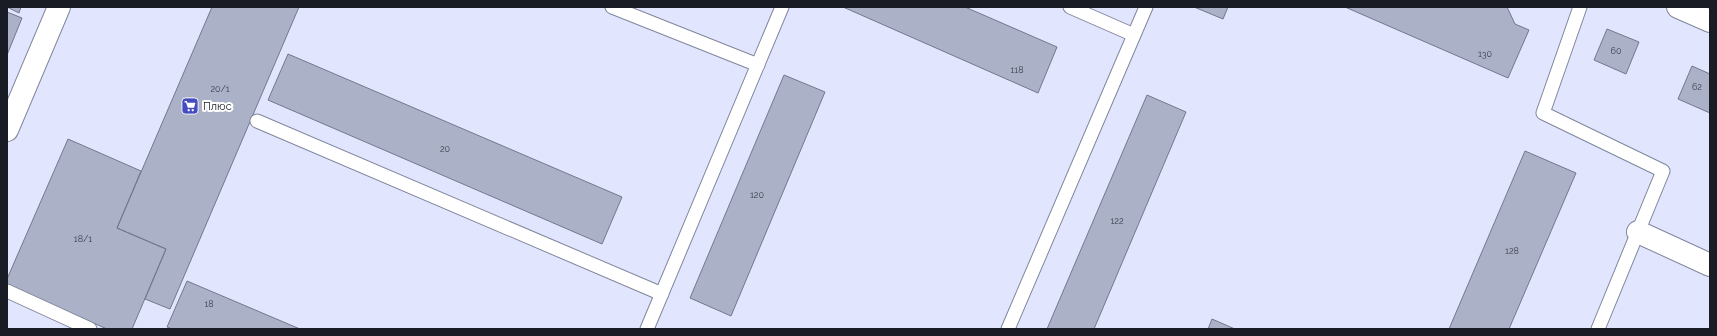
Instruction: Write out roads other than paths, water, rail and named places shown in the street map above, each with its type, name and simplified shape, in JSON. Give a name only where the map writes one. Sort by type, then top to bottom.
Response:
[{"type":"street","points":[[7,130],[59,7]]},
{"type":"street","points":[[1678,7],[1710,21]]},
{"type":"street","points":[[1638,232],[1710,265]]},
{"type":"lane","points":[[612,7],[758,64]]},
{"type":"lane","points":[[647,329],[782,7]]},
{"type":"lane","points":[[1070,7],[1134,35]]},
{"type":"lane","points":[[1008,329],[1146,7]]},
{"type":"lane","points":[[1580,7],[1543,113],[1663,171],[1598,329]]},
{"type":"lane","points":[[257,121],[662,294]]},
{"type":"lane","points":[[7,291],[90,329]]},
{"type":"place","name":"Плюс","points":[[190,106]]}]
